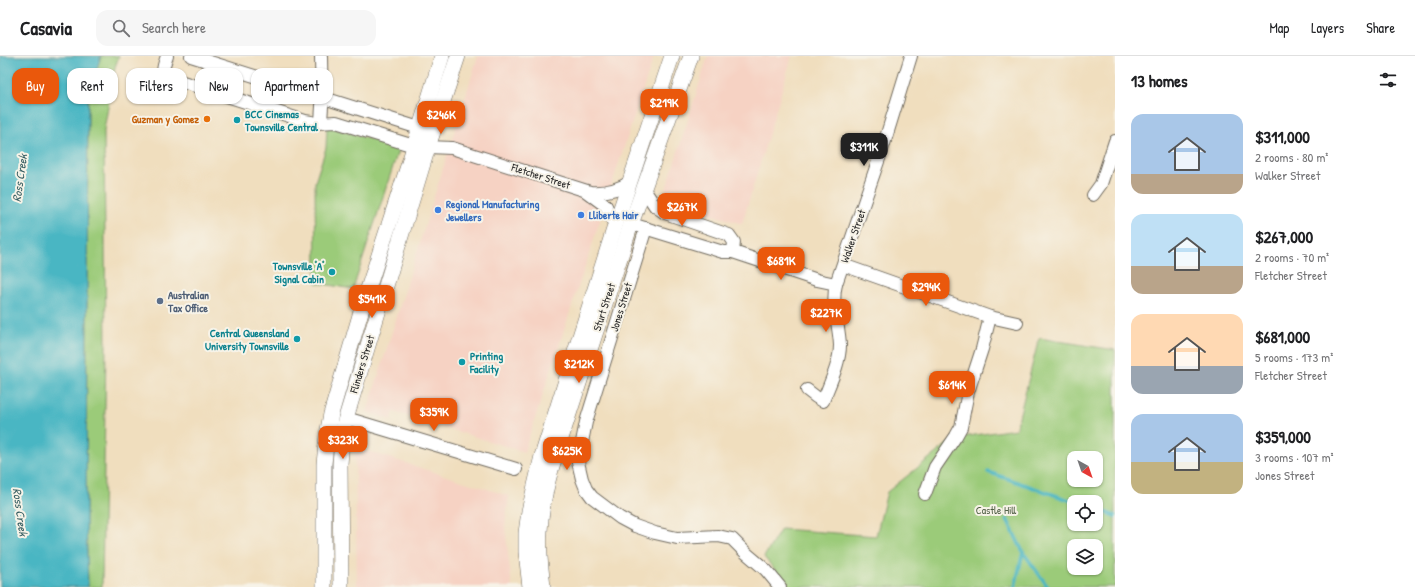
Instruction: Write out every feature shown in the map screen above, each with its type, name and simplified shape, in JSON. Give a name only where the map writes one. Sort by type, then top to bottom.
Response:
[{"type":"main road","name":"Flinders Street","points":[[341,587],[340,464],[342,436],[424,139],[442,56]]},
{"type":"main road","name":"Flinders Street","points":[[324,587],[323,488],[325,449],[331,414],[365,298],[424,139],[458,56]]},
{"type":"main road","name":"Sturt Street","points":[[543,587],[539,532],[546,489],[631,224],[637,185],[652,118],[672,56]]},
{"type":"main road","name":"Sturt Street","points":[[530,587],[526,552],[526,533],[533,491],[542,456],[615,226],[667,124],[691,56]]},
{"type":"main road","points":[[652,118],[667,124]]},
{"type":"main road","points":[[323,488],[329,468],[334,428],[339,421],[346,418]]},
{"type":"street","points":[[167,56],[163,71],[167,76],[305,121],[336,122],[424,139]]},
{"type":"street","points":[[191,56],[251,75]]},
{"type":"street","points":[[321,56],[321,68]]},
{"type":"street","name":"Walker Street","points":[[807,390],[823,400],[835,367],[840,343],[834,301],[836,284],[884,144],[911,56]]},
{"type":"street","points":[[333,102],[424,139]]},
{"type":"street","points":[[321,122],[322,104]]},
{"type":"street","name":"Fletcher Street","points":[[424,139],[584,190],[608,192],[637,185]]},
{"type":"street","points":[[1093,195],[1101,184],[1115,141]]},
{"type":"street","points":[[637,185],[655,206],[665,214],[732,237],[734,242],[733,252]]},
{"type":"street","points":[[584,190],[606,206],[615,226]]},
{"type":"street","name":"Jones Street","points":[[665,214],[658,218],[650,230],[584,427],[578,462],[580,473],[588,493],[620,518],[635,526],[655,533],[677,538],[718,536],[732,539],[766,570],[780,587]]},
{"type":"street","points":[[631,224],[722,252],[733,252],[817,280],[836,284]]},
{"type":"street","points":[[843,265],[990,316],[1017,323]]},
{"type":"street","points":[[925,494],[935,467],[961,427],[968,392],[982,350],[990,316]]},
{"type":"street","points":[[346,418],[516,469]]},
{"type":"shaded area","points":[[478,56],[654,56],[524,452],[394,412],[391,420],[367,412]]},
{"type":"shaded area","points":[[708,56],[792,56],[742,224],[663,199]]},
{"type":"shaded area","points":[[355,447],[509,496],[505,527],[512,587],[357,587]]},
{"type":"green space","points":[[101,56],[119,56],[115,68],[97,68]]},
{"type":"green space","points":[[88,104],[109,104],[104,130],[106,347],[102,587],[88,587],[86,520]]},
{"type":"green space","points":[[327,126],[399,148],[353,289],[316,283],[315,182],[326,148]]},
{"type":"green space","name":"Castle Hill","points":[[1039,338],[1115,350],[1115,587],[789,587],[764,557],[781,529],[876,536],[887,492],[955,438],[1016,429]]},
{"type":"water","name":"Ross Creek","points":[[0,56],[101,56],[97,68],[67,68],[67,104],[88,104],[86,520],[88,587],[0,587]]},
{"type":"waterway","points":[[988,472],[1067,499]]},
{"type":"waterway","points":[[1103,512],[1115,516]]},
{"type":"waterway","points":[[1007,519],[1023,552],[1048,587]]},
{"type":"waterway","points":[[1015,587],[1023,552]]},
{"type":"place","name":"Guzman y Gomez","points":[[207,119]]},
{"type":"place","name":"BCC Cinemas Townsville Central","points":[[237,120]]},
{"type":"place","name":"Regional Manufacturing Jewellers","points":[[438,210]]},
{"type":"place","name":"Lliberte Hair","points":[[581,215]]},
{"type":"place","name":"Townsville 'A' Signal Cabin","points":[[332,272]]},
{"type":"place","name":"Australian Tax Office","points":[[160,301]]},
{"type":"place","name":"Central Queensland University Townsville","points":[[297,339]]},
{"type":"place","name":"Printing Facility","points":[[462,362]]}]
